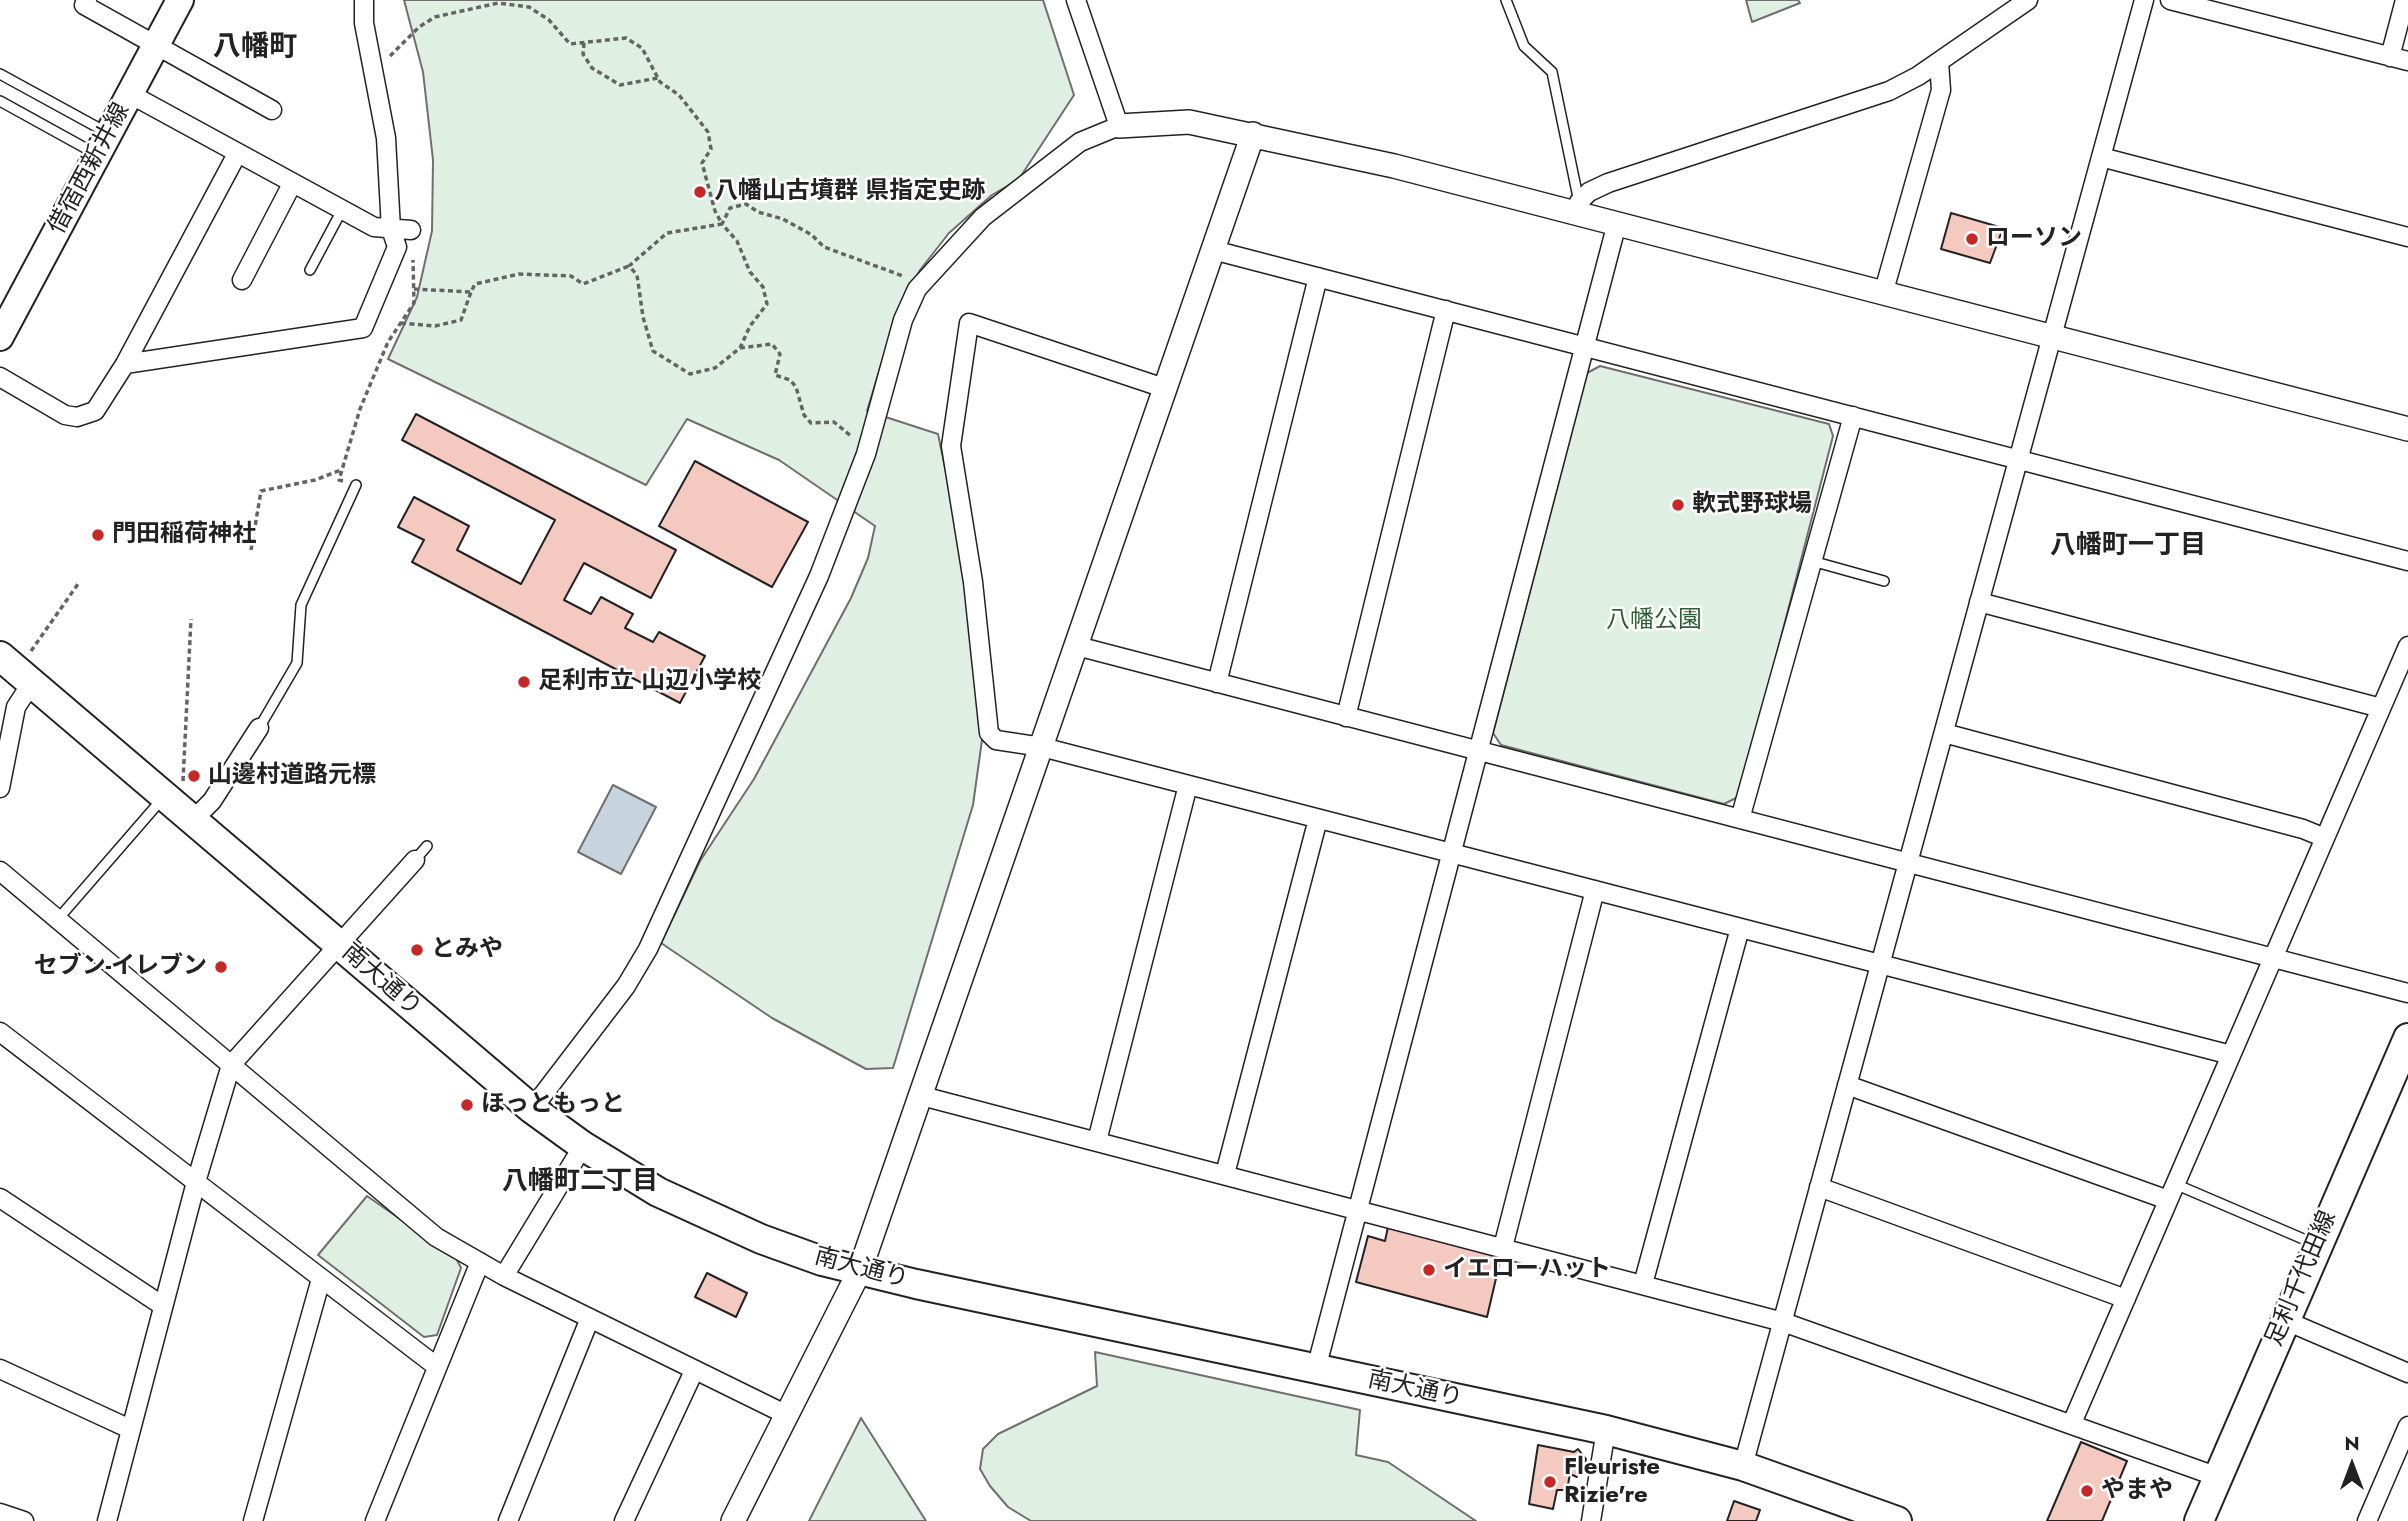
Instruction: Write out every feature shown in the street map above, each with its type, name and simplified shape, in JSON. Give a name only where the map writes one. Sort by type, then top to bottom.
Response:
[{"type":"main road","name":"借宿西新井線","points":[[2,328],[180,0]]},
{"type":"main road","name":"南大通り","points":[[0,656],[31,684],[174,790],[193,820],[532,1109],[583,1146],[658,1192],[761,1239],[860,1270],[1606,1430],[1743,1466],[1897,1521]]},
{"type":"main road","name":"足利千代田線","points":[[2199,1521],[2408,1038]]},
{"type":"street","points":[[87,0],[84,5],[272,110]]},
{"type":"street","points":[[125,364],[363,328],[397,247],[391,229],[386,138],[364,23],[364,0]]},
{"type":"street","points":[[1076,0],[1119,126]]},
{"type":"street","points":[[1577,208],[1589,192],[1626,176],[1889,91],[1939,62],[2028,0]]},
{"type":"street","points":[[1743,1466],[2144,0]]},
{"type":"street","points":[[2170,0],[2408,61]]},
{"type":"street","points":[[2390,57],[2405,0]]},
{"type":"street","points":[[1884,294],[1941,90],[1939,62]]},
{"type":"street","points":[[131,94],[374,227],[411,230]]},
{"type":"street","points":[[532,1109],[626,986],[648,949],[819,576],[866,454],[903,320],[920,285],[983,217],[1080,142],[1119,126],[1189,122],[1253,134],[1577,208],[1617,223],[2408,429]]},
{"type":"street","points":[[733,1521],[860,1270],[1253,134]]},
{"type":"street","points":[[0,377],[65,415],[77,418],[95,411],[125,364],[237,154]]},
{"type":"street","points":[[2101,157],[2408,237]]},
{"type":"street","points":[[242,280],[292,184]]},
{"type":"street","points":[[1316,1368],[1617,223]]},
{"type":"street","points":[[1213,250],[2408,561]]},
{"type":"street","points":[[1217,683],[1318,277]]},
{"type":"street","points":[[1346,717],[1446,310]]},
{"type":"street","points":[[1167,389],[969,323],[951,446],[973,582],[989,733],[996,740],[1042,747],[2231,1055]]},
{"type":"street","points":[[1740,819],[1853,416]]},
{"type":"street","points":[[1979,602],[2381,708]]},
{"type":"street","points":[[1077,646],[2408,993]]},
{"type":"street","points":[[2072,1423],[2408,646]]},
{"type":"street","points":[[0,788],[5,726],[31,684]]},
{"type":"street","points":[[193,820],[212,801],[259,728]]},
{"type":"street","points":[[1944,733],[2303,829],[2325,838]]},
{"type":"street","points":[[1097,1141],[1188,785]]},
{"type":"street","points":[[1226,1174],[1318,819]]},
{"type":"street","points":[[107,1521],[196,1182],[230,1065],[415,860]]},
{"type":"street","points":[[0,872],[436,1237],[504,1276],[785,1414]]},
{"type":"street","points":[[1503,1247],[1595,890]]},
{"type":"street","points":[[1643,1284],[1740,928]]},
{"type":"street","points":[[0,1032],[436,1366]]},
{"type":"street","points":[[1847,1085],[2172,1192]]},
{"type":"street","points":[[922,1096],[1359,1208],[1783,1322],[2218,1477]]},
{"type":"street","points":[[504,1276],[583,1146]]},
{"type":"street","points":[[1819,1187],[2126,1299]]},
{"type":"street","points":[[0,1198],[163,1306]]},
{"type":"street","points":[[375,1521],[480,1262]]},
{"type":"street","points":[[253,1521],[321,1279]]},
{"type":"street","points":[[508,1521],[590,1318]]},
{"type":"street","points":[[2284,1320],[2408,1373]]},
{"type":"street","points":[[0,1369],[130,1429]]},
{"type":"street","points":[[624,1521],[694,1371]]},
{"type":"street","points":[[2367,1521],[2408,1426]]},
{"type":"street","points":[[1591,1521],[1606,1430]]},
{"type":"street","points":[[0,1513],[24,1521]]},
{"type":"lane","points":[[1506,0],[1524,46],[1552,72],[1577,208]]},
{"type":"lane","points":[[0,74],[103,145]]},
{"type":"lane","points":[[0,101],[103,145]]},
{"type":"lane","points":[[310,270],[342,210]]},
{"type":"lane","points":[[259,728],[297,663],[301,605],[356,485]]},
{"type":"lane","points":[[1812,561],[1884,581]]},
{"type":"lane","points":[[58,919],[174,790]]},
{"type":"lane","points":[[415,860],[427,846]]},
{"type":"lane","points":[[2172,1192],[2317,1245]]},
{"type":"path","points":[[373,76],[419,27],[435,17],[488,5],[518,3],[529,7],[550,20],[570,44],[625,38],[642,48],[658,78],[679,96],[708,132],[711,149],[702,163],[715,211],[737,241],[750,272],[763,287],[767,304],[750,326],[740,348],[715,368],[690,374],[663,360],[653,351],[643,317],[637,275],[629,266]]},
{"type":"path","points":[[584,43],[583,54],[592,68],[620,85],[658,78]]},
{"type":"path","points":[[722,224],[730,208],[746,204],[758,212],[783,219],[812,235],[824,247],[920,285]]},
{"type":"path","points":[[401,323],[435,326],[461,320],[475,284],[519,274],[571,276],[583,284],[629,266],[667,233],[722,224]]},
{"type":"path","points":[[356,485],[339,480],[360,408],[388,342],[414,303],[411,230]]},
{"type":"path","points":[[414,289],[471,292]]},
{"type":"path","points":[[740,348],[772,344],[780,354],[775,375],[790,380],[796,387],[804,415],[811,423],[834,422],[850,434],[866,454]]},
{"type":"path","points":[[251,550],[261,491],[316,480],[341,470]]},
{"type":"path","points":[[29,653],[78,584]]},
{"type":"path","points":[[174,790],[191,619]]},
{"type":"green space","points":[[404,0],[1043,0],[1074,95],[1019,179],[992,195],[949,233],[920,270],[897,312],[867,411],[938,434],[955,515],[982,707],[982,740],[973,805],[893,1068],[866,1069],[772,1018],[661,943],[700,861],[754,779],[851,598],[868,558],[875,526],[779,460],[687,419],[646,485],[388,359],[417,297],[432,231],[433,160],[423,72]]},
{"type":"green space","points":[[1746,0],[1798,0],[1800,3],[1752,22]]},
{"type":"green space","name":"八幡公園","points":[[1600,366],[1829,424],[1833,436],[1740,796],[1724,804],[1501,745],[1493,733],[1587,373]]},
{"type":"green space","points":[[367,1196],[456,1258],[461,1268],[437,1335],[424,1337],[318,1255]]},
{"type":"green space","points":[[1095,1352],[1360,1410],[1356,1455],[1388,1462],[1476,1521],[1031,1521],[1008,1507],[990,1486],[980,1469],[983,1449],[998,1434],[1097,1386]]},
{"type":"green space","points":[[861,1418],[926,1521],[809,1521]]},
{"type":"shaded area","points":[[613,785],[656,807],[621,874],[578,852]]},
{"type":"building","name":"ローソン","points":[[1951,213],[2003,228],[1990,263],[1941,249]]},
{"type":"building","points":[[416,414],[676,550],[651,598],[584,563],[564,600],[591,614],[601,597],[633,614],[625,628],[653,642],[659,632],[705,656],[680,703],[412,562],[424,540],[398,527],[414,497],[469,526],[457,550],[521,584],[555,520],[402,440]]},
{"type":"building","points":[[695,461],[808,522],[772,587],[659,526]]},
{"type":"building","name":"イエローハット","points":[[1388,1227],[1501,1257],[1487,1317],[1356,1282],[1368,1236],[1385,1241]]},
{"type":"building","points":[[707,1273],[747,1293],[736,1317],[695,1297]]},
{"type":"building","name":"やまや","points":[[2081,1442],[2127,1461],[2102,1521],[2047,1521]]},
{"type":"building","name":"Fleuriste Rizie're","points":[[1538,1445],[1574,1452],[1578,1449],[1586,1459],[1583,1473],[1579,1472],[1577,1477],[1570,1474],[1567,1490],[1557,1490],[1553,1509],[1529,1504]]},
{"type":"building","points":[[1734,1501],[1760,1510],[1756,1521],[1727,1521]]},
{"type":"place","name":"八幡山古墳群 県指定史跡","points":[[700,192]]},
{"type":"place","name":"ローソン","points":[[1972,239]]},
{"type":"place","name":"軟式野球場","points":[[1678,505]]},
{"type":"place","name":"門田稲荷神社","points":[[98,535]]},
{"type":"place","name":"足利市立 山辺小学校","points":[[524,682]]},
{"type":"place","name":"山邊村道路元標","points":[[194,776]]},
{"type":"place","name":"とみや","points":[[417,950]]},
{"type":"place","name":"セブン-イレブン","points":[[221,967]]},
{"type":"place","name":"ほっともっと","points":[[467,1105]]},
{"type":"place","name":"イエローハット","points":[[1429,1270]]},
{"type":"place","name":"Fleuriste Rizie're","points":[[1550,1482]]},
{"type":"place","name":"やまや","points":[[2087,1491]]},
{"type":"district","name":"八幡町","points":[[255,48]]},
{"type":"district","name":"八幡町一丁目","points":[[2128,547]]},
{"type":"district","name":"八幡町二丁目","points":[[580,1183]]}]
